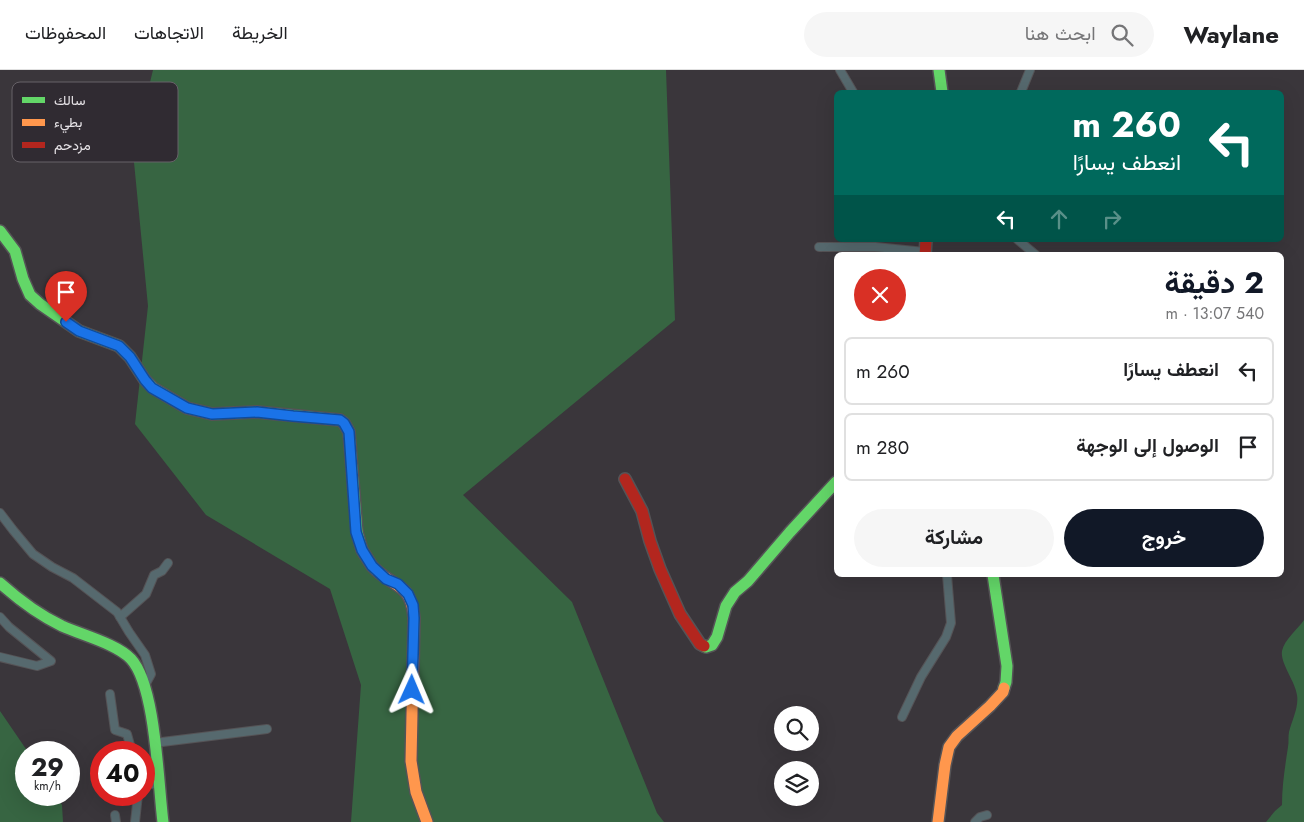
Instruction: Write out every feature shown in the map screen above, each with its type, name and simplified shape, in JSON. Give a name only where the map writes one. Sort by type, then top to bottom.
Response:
[{"type":"street","points":[[840,70],[851,90]]},
{"type":"street","points":[[938,70],[942,90]]},
{"type":"street","points":[[1022,90],[1030,70]]},
{"type":"street","points":[[0,232],[15,251],[30,295],[79,331],[119,346],[130,357],[152,388],[187,408],[212,414],[257,412],[340,420],[344,423],[349,432],[356,532],[362,550],[372,566],[386,579],[398,584],[408,594],[413,605],[412,779],[416,797],[427,822]]},
{"type":"street","points":[[1020,242],[1032,252]]},
{"type":"street","points":[[819,247],[925,249]]},
{"type":"street","points":[[625,479],[642,511],[660,569],[680,614],[700,644],[706,647],[712,645],[717,637],[726,606],[735,592],[748,581],[834,484]]},
{"type":"street","points":[[0,513],[34,554],[52,567],[73,578],[117,612],[146,655],[151,674],[145,685]]},
{"type":"street","points":[[120,617],[146,594],[154,575],[162,571],[168,563]]},
{"type":"street","points":[[902,717],[921,677],[946,637],[951,623],[947,577]]},
{"type":"street","points":[[938,822],[944,765],[950,747],[957,736],[1003,692],[1006,682],[1007,666],[993,577]]},
{"type":"street","points":[[0,582],[30,607],[50,620],[71,631],[118,650],[132,660],[145,685],[150,705],[154,741]]},
{"type":"street","points":[[0,618],[51,661],[38,666],[0,657]]},
{"type":"street","points":[[110,694],[115,730],[127,734],[129,741]]},
{"type":"street","points":[[155,743],[267,729]]},
{"type":"street","points":[[155,754],[162,822]]},
{"type":"street","points":[[135,822],[136,806]]},
{"type":"street","points":[[975,822],[980,817],[987,815]]},
{"type":"green space","points":[[153,70],[666,70],[675,320],[463,495],[572,602],[657,813],[664,822],[351,822],[361,685],[330,589],[206,515],[135,424],[148,306],[134,162],[178,162],[178,82],[150,82]]},
{"type":"green space","points":[[1304,620],[1304,822],[1266,822],[1282,805],[1289,734],[1297,704],[1296,690],[1283,661],[1282,651],[1288,639]]},
{"type":"green space","points":[[0,711],[20,741],[15,741],[15,806],[62,806],[63,822],[0,822]]},
{"type":"traffic: fast","points":[[939,70],[942,90]]},
{"type":"traffic: fast","points":[[0,231],[15,251],[30,295],[79,331],[119,346],[130,357],[145,380],[153,388],[187,408],[212,414],[257,412],[340,420],[344,423],[349,432],[357,532],[362,550],[376,570]]},
{"type":"traffic: fast","points":[[704,646],[712,645],[717,637],[726,606],[735,592],[748,581],[834,484]]},
{"type":"traffic: fast","points":[[993,577],[1007,666],[1004,688]]},
{"type":"traffic: fast","points":[[0,583],[45,617],[62,626],[108,644],[131,659],[139,672],[151,712],[163,822]]},
{"type":"traffic: slow","points":[[376,570],[402,588],[410,599],[412,607],[414,618],[411,761],[416,792],[427,822]]},
{"type":"traffic: slow","points":[[938,822],[949,747],[957,736],[990,706],[1003,692],[1004,688]]},
{"type":"traffic: jam","points":[[925,252],[926,242]]},
{"type":"traffic: jam","points":[[625,479],[642,511],[660,569],[680,614],[700,644],[704,646]]},
{"type":"route","points":[[66,322],[79,331],[119,346],[130,357],[152,388],[187,408],[212,414],[257,412],[340,420],[344,423],[349,432],[356,532],[362,550],[372,566],[386,579],[398,584],[408,594],[413,605],[412,690]]}]
